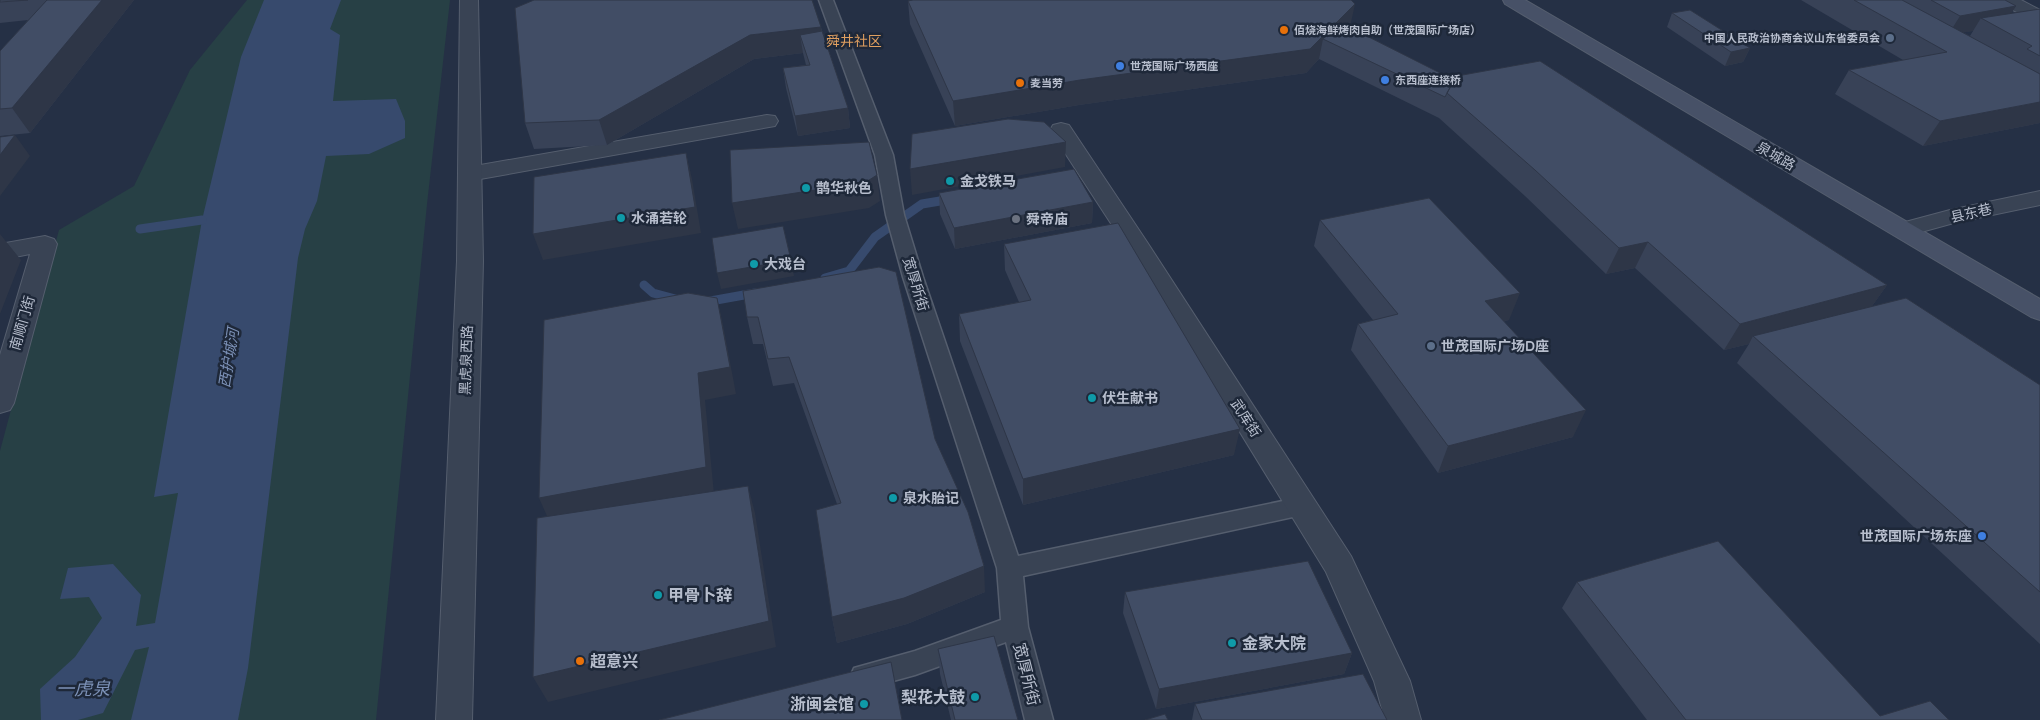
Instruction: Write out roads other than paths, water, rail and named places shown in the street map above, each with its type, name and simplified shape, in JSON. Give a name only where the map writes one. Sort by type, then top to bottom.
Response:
[{"type":"main road","name":"泉城路","points":[[1512,0],[2040,311]]},
{"type":"street","name":"黑虎泉西路","points":[[454,720],[469,271],[469,0]]},
{"type":"street","name":"宽厚所街","points":[[826,0],[884,154],[898,224],[913,277],[1010,568],[1015,627],[1039,720]]},
{"type":"street","points":[[2007,0],[2040,18]]},
{"type":"street","points":[[469,174],[767,121]]},
{"type":"street","name":"武库街","points":[[1062,130],[1340,566],[1392,681],[1403,720]]},
{"type":"street","name":"县东巷","points":[[1902,230],[1950,217],[2040,198]]},
{"type":"street","name":"南顺门街","points":[[0,252],[45,244],[0,403]]},
{"type":"street","points":[[1010,568],[1302,506]]},
{"type":"street","points":[[842,683],[915,663],[1015,627]]},
{"type":"water","points":[[264,0],[341,0],[330,29],[340,35],[333,101],[396,99],[405,121],[405,138],[369,154],[326,156],[317,201],[305,229],[298,258],[248,668],[238,720],[131,720],[149,647],[135,650],[103,713],[78,720],[41,720],[40,689],[75,657],[102,618],[89,597],[60,599],[68,568],[113,564],[141,595],[136,626],[155,623],[178,493],[154,497],[202,220],[241,57]]},
{"type":"waterway","points":[[825,278],[849,271],[875,237],[922,204],[952,199]]},
{"type":"waterway","points":[[140,229],[202,220]]},
{"type":"waterway","points":[[644,285],[653,293],[679,300]]},
{"type":"waterway","points":[[705,302],[755,293]]},
{"type":"place","name":"佰烧海鲜烤肉自助（世茂国际广场店）","points":[[1284,30]]},
{"type":"place","name":"中国人民政治协商会议山东省委员会","points":[[1890,38]]},
{"type":"place","name":"世茂国际广场西座","points":[[1120,66]]},
{"type":"place","name":"东西座连接桥","points":[[1385,80]]},
{"type":"place","name":"麦当劳","points":[[1020,83]]},
{"type":"place","name":"金戈铁马","points":[[950,181]]},
{"type":"place","name":"鹊华秋色","points":[[806,188]]},
{"type":"place","name":"水涌若轮","points":[[621,218]]},
{"type":"place","name":"舜帝庙","points":[[1016,219]]},
{"type":"place","name":"大戏台","points":[[754,264]]},
{"type":"place","name":"世茂国际广场D座","points":[[1431,346]]},
{"type":"place","name":"伏生献书","points":[[1092,398]]},
{"type":"place","name":"泉水胎记","points":[[893,498]]},
{"type":"place","name":"世茂国际广场东座","points":[[1982,536]]},
{"type":"place","name":"甲骨卜辞","points":[[658,595]]},
{"type":"place","name":"金家大院","points":[[1232,643]]},
{"type":"place","name":"超意兴","points":[[580,661]]},
{"type":"place","name":"梨花大鼓","points":[[975,697]]},
{"type":"place","name":"浙闽会馆","points":[[864,704]]},
{"type":"district","name":"舜井社区","points":[[854,41]]},
{"type":"water label","name":"西护城河","points":[[229,358]]},
{"type":"water label","name":"一虎泉","points":[[83,689]]}]
